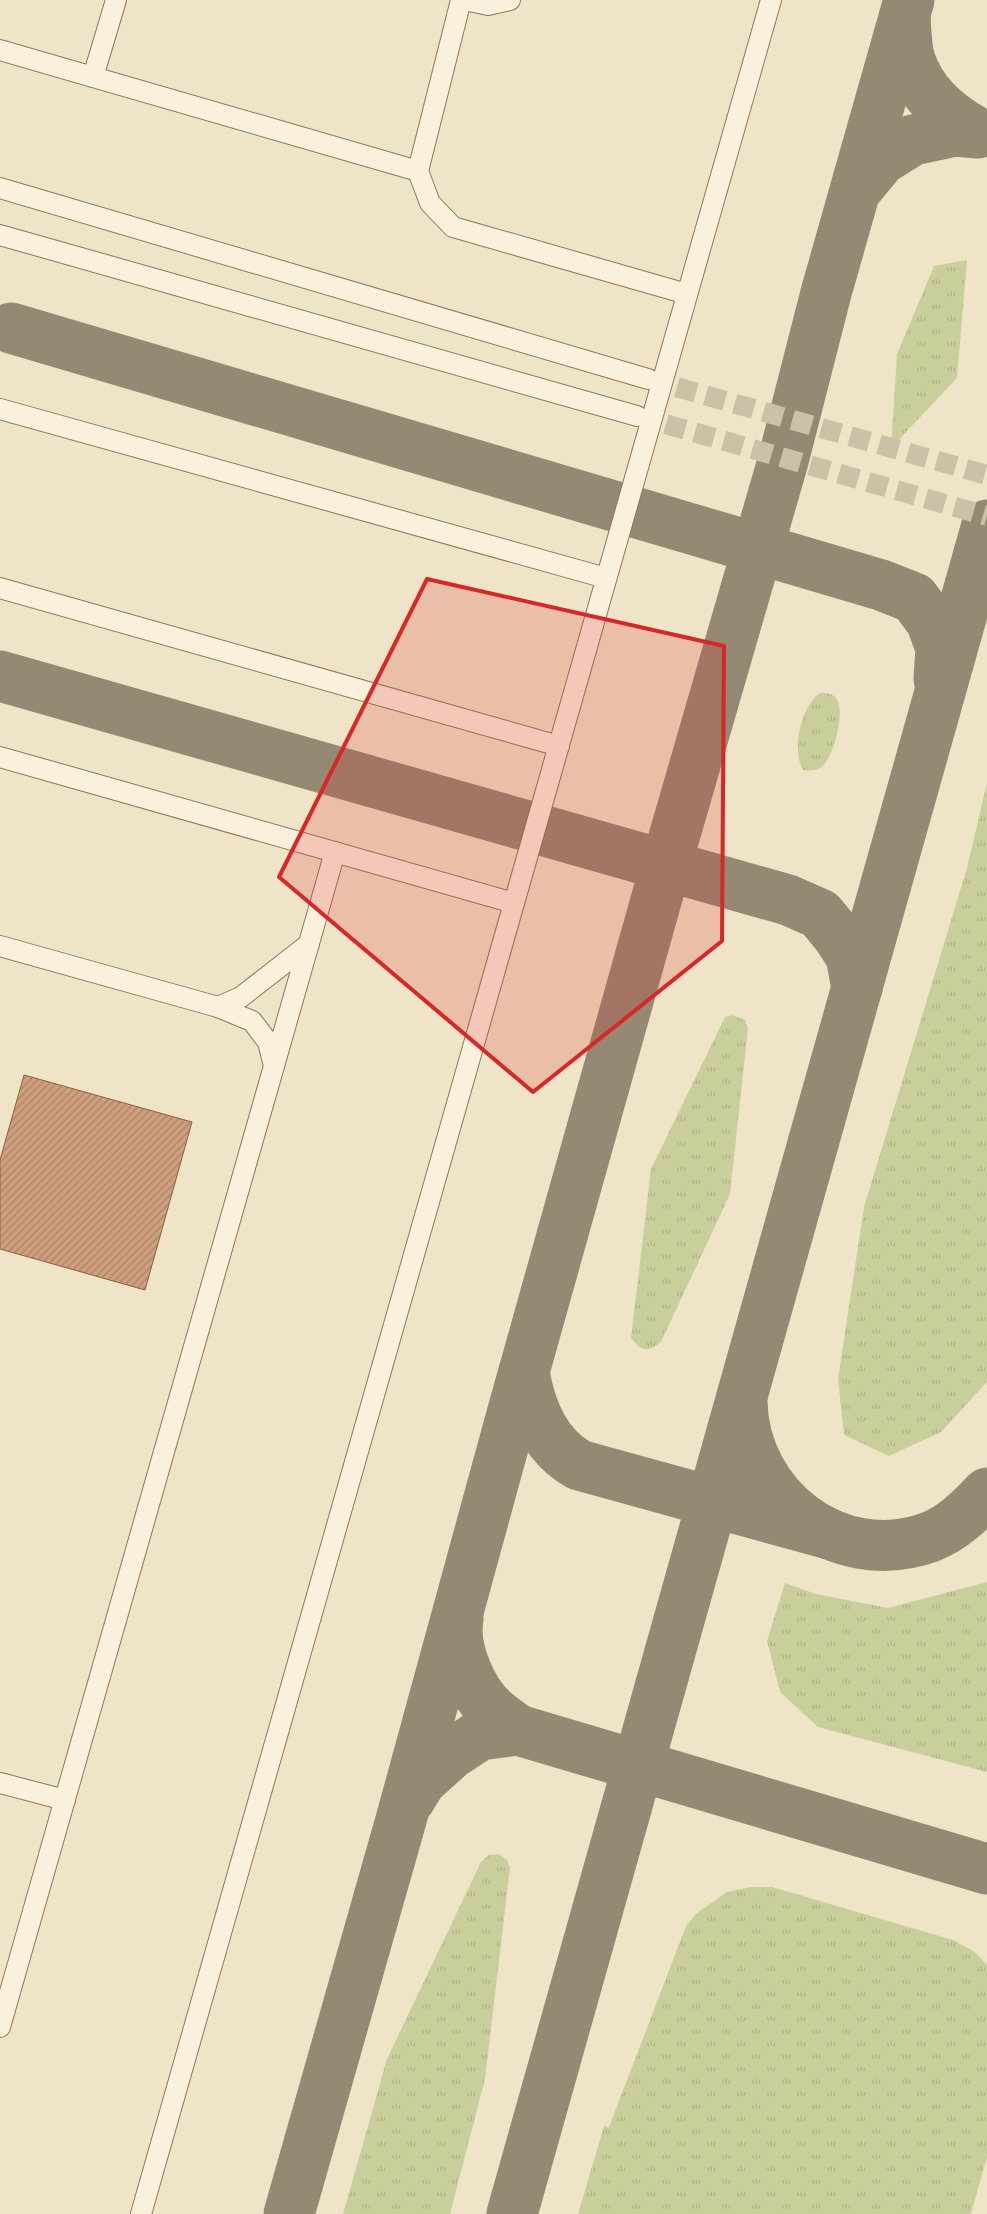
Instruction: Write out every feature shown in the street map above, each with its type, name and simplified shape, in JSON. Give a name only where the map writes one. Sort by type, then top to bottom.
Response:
[{"type":"street","points":[[93,77],[116,0]]},
{"type":"street","points":[[510,0],[488,5],[463,0],[418,171],[430,202],[453,228],[687,294]]},
{"type":"street","points":[[141,2214],[770,0]]},
{"type":"street","points":[[0,50],[418,171]]},
{"type":"street","points":[[0,188],[648,379]]},
{"type":"street","points":[[0,235],[637,416]]},
{"type":"street","points":[[0,409],[606,578]]},
{"type":"street","points":[[0,588],[559,746]]},
{"type":"street","points":[[0,757],[514,903]]},
{"type":"street","points":[[0,2027],[335,852]]},
{"type":"street","points":[[218,1007],[241,997],[309,944]]},
{"type":"street","points":[[0,946],[218,1007],[252,1021],[268,1042],[274,1066]]},
{"type":"street","points":[[0,1783],[65,1800]]},
{"type":"highlighted area","points":[[427,579],[724,646],[722,941],[533,1092],[279,877]]},
{"type":"green space","points":[[967,260],[957,378],[891,448],[897,354],[934,266]]},
{"type":"green space","points":[[820,693],[832,695],[838,703],[840,711],[838,732],[831,753],[822,767],[813,770],[803,770],[798,751],[800,729],[803,718],[813,699]]},
{"type":"green space","points":[[987,783],[987,1382],[941,1432],[889,1456],[844,1435],[838,1379],[864,1207],[967,868]]},
{"type":"green space","points":[[732,1015],[745,1020],[748,1028],[730,1194],[661,1342],[652,1348],[641,1348],[631,1338],[651,1169],[725,1017]]},
{"type":"green space","points":[[987,1582],[987,1772],[818,1727],[780,1692],[767,1641],[785,1583],[816,1594],[888,1608]]},
{"type":"green space","points":[[499,1854],[507,1860],[510,1868],[485,2079],[450,2214],[343,2214],[387,2059],[481,1862],[489,1855]]},
{"type":"green space","points":[[751,1887],[772,1887],[953,1940],[975,1952],[987,1965],[987,2157],[971,2214],[578,2214],[604,2126],[609,2127],[686,1926],[697,1913],[727,1892]]},
{"type":"building","points":[[24,1075],[192,1122],[145,1290],[0,1249],[0,1160]]},
{"type":"taxiway","points":[[289,2214],[401,1820],[666,865],[783,461],[826,293],[909,0]]},
{"type":"taxiway","points":[[857,189],[881,160],[913,140],[955,131],[978,133],[946,112],[921,84],[910,60],[906,39],[905,17]]},
{"type":"taxiway","points":[[11,328],[881,585],[914,598],[931,621],[941,648],[939,679]]},
{"type":"taxiway","points":[[512,2214],[987,525]]},
{"type":"taxiway","points":[[0,676],[788,900],[820,914],[838,936],[851,956],[857,988]]},
{"type":"taxiway","points":[[524,1372],[530,1399],[548,1437],[557,1448],[579,1465],[829,1534]]},
{"type":"taxiway","points":[[742,1402],[747,1436],[759,1468],[778,1495],[802,1518],[830,1534],[862,1544],[895,1545],[930,1537],[954,1524],[987,1493]]},
{"type":"taxiway","points":[[410,1799],[421,1781],[451,1754],[480,1735],[518,1730],[485,1703],[471,1681],[465,1669],[458,1643],[458,1619]]},
{"type":"taxiway","points":[[518,1730],[987,1869]]},
{"type":"tunnel","points":[[648,379],[987,475]]},
{"type":"tunnel","points":[[637,416],[987,516]]}]
